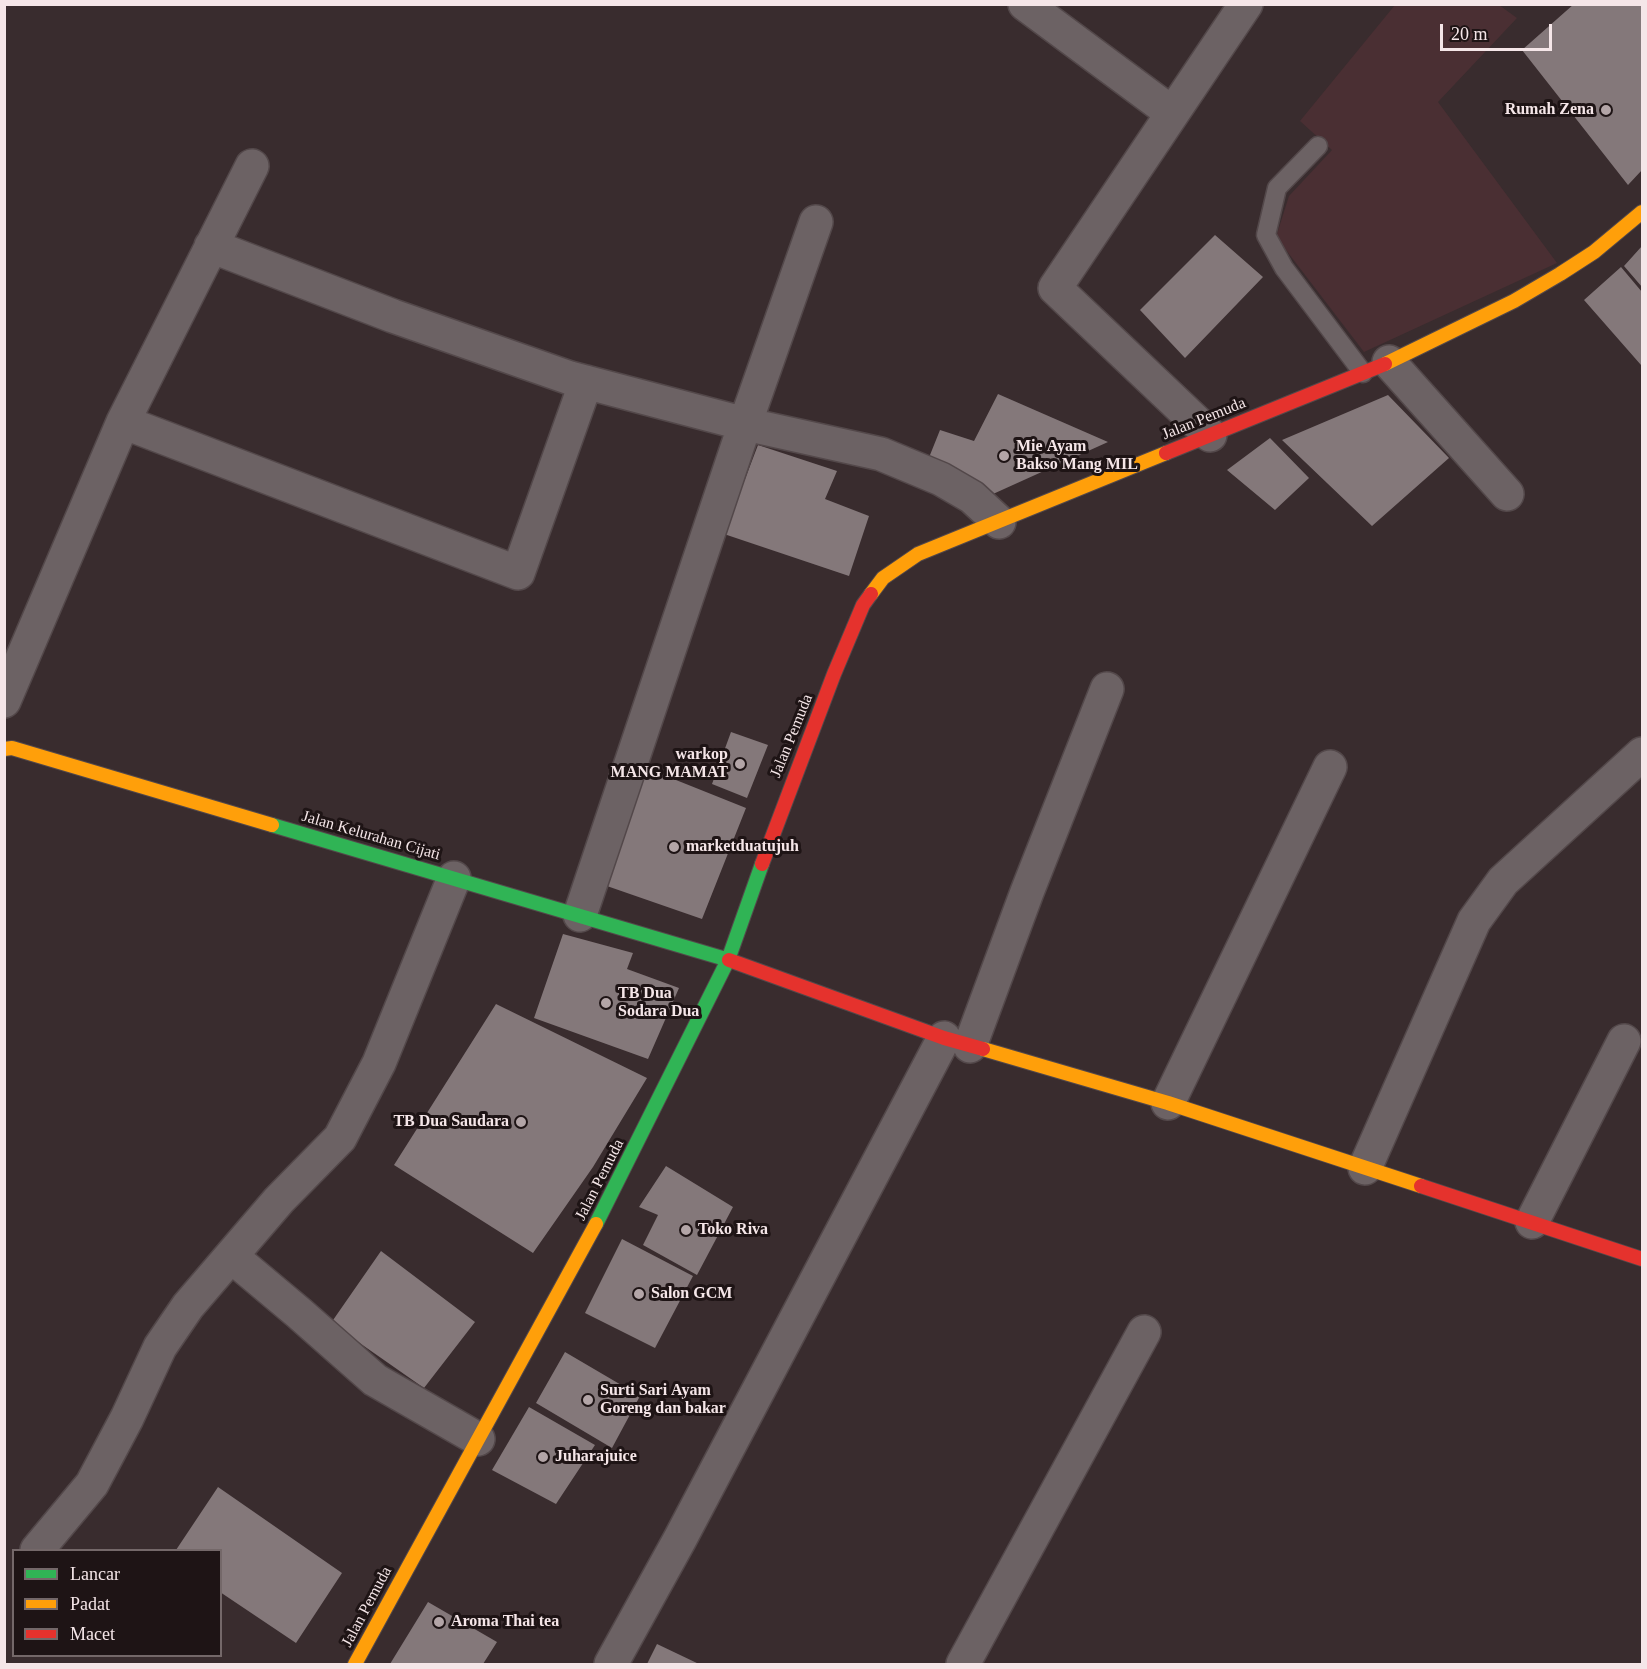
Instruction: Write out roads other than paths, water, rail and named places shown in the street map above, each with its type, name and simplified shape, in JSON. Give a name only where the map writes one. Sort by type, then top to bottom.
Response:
[{"type":"street","points":[[1024,4],[1172,113]]},
{"type":"street","points":[[1210,435],[1055,288],[1246,4]]},
{"type":"street","points":[[4,701],[123,423],[252,166]]},
{"type":"street","name":"Jalan Pemuda","points":[[355,1665],[606,1206],[728,960],[777,820],[863,605],[883,579],[918,554],[1376,368],[1514,301],[1594,252],[1642,212]]},
{"type":"street","points":[[580,915],[744,424],[816,222]]},
{"type":"street","points":[[211,246],[393,316],[586,382],[744,424],[881,454],[941,479],[972,497],[999,522]]},
{"type":"street","points":[[1376,368],[1508,494]]},
{"type":"street","points":[[123,423],[518,573],[586,382]]},
{"type":"street","points":[[611,1665],[957,1042],[1027,892],[1107,689]]},
{"type":"street","name":"Jalan Kelurahan Cijati","points":[[4,749],[12,748],[728,960],[957,1042],[1168,1102],[1642,1259]]},
{"type":"street","points":[[1365,1168],[1474,921],[1503,881],[1642,754]]},
{"type":"street","points":[[1168,1102],[1330,767]]},
{"type":"street","points":[[39,1549],[92,1484],[127,1418],[160,1347],[188,1306],[279,1200],[340,1138],[379,1063],[454,878]]},
{"type":"street","points":[[1532,1222],[1624,1041]]},
{"type":"street","points":[[231,1256],[299,1312],[375,1380],[478,1439]]},
{"type":"street","points":[[963,1665],[1144,1332]]},
{"type":"lane","points":[[1318,146],[1277,188],[1266,235],[1284,268],[1376,368]]},
{"type":"place","name":"Rumah Zena","points":[[1606,110]]},
{"type":"place","name":"Mie Ayam Bakso Mang MIL","points":[[1004,456]]},
{"type":"place","name":"warkop MANG MAMAT","points":[[740,764]]},
{"type":"place","name":"marketduatujuh","points":[[674,847]]},
{"type":"place","name":"TB Dua Sodara Dua","points":[[606,1003]]},
{"type":"place","name":"TB Dua Saudara","points":[[521,1122]]},
{"type":"place","name":"Toko Riva","points":[[686,1230]]},
{"type":"place","name":"Salon GCM","points":[[639,1294]]},
{"type":"place","name":"Surti Sari Ayam Goreng dan bakar","points":[[588,1400]]},
{"type":"place","name":"Juharajuice","points":[[543,1457]]},
{"type":"place","name":"Aroma Thai tea","points":[[439,1622]]}]
